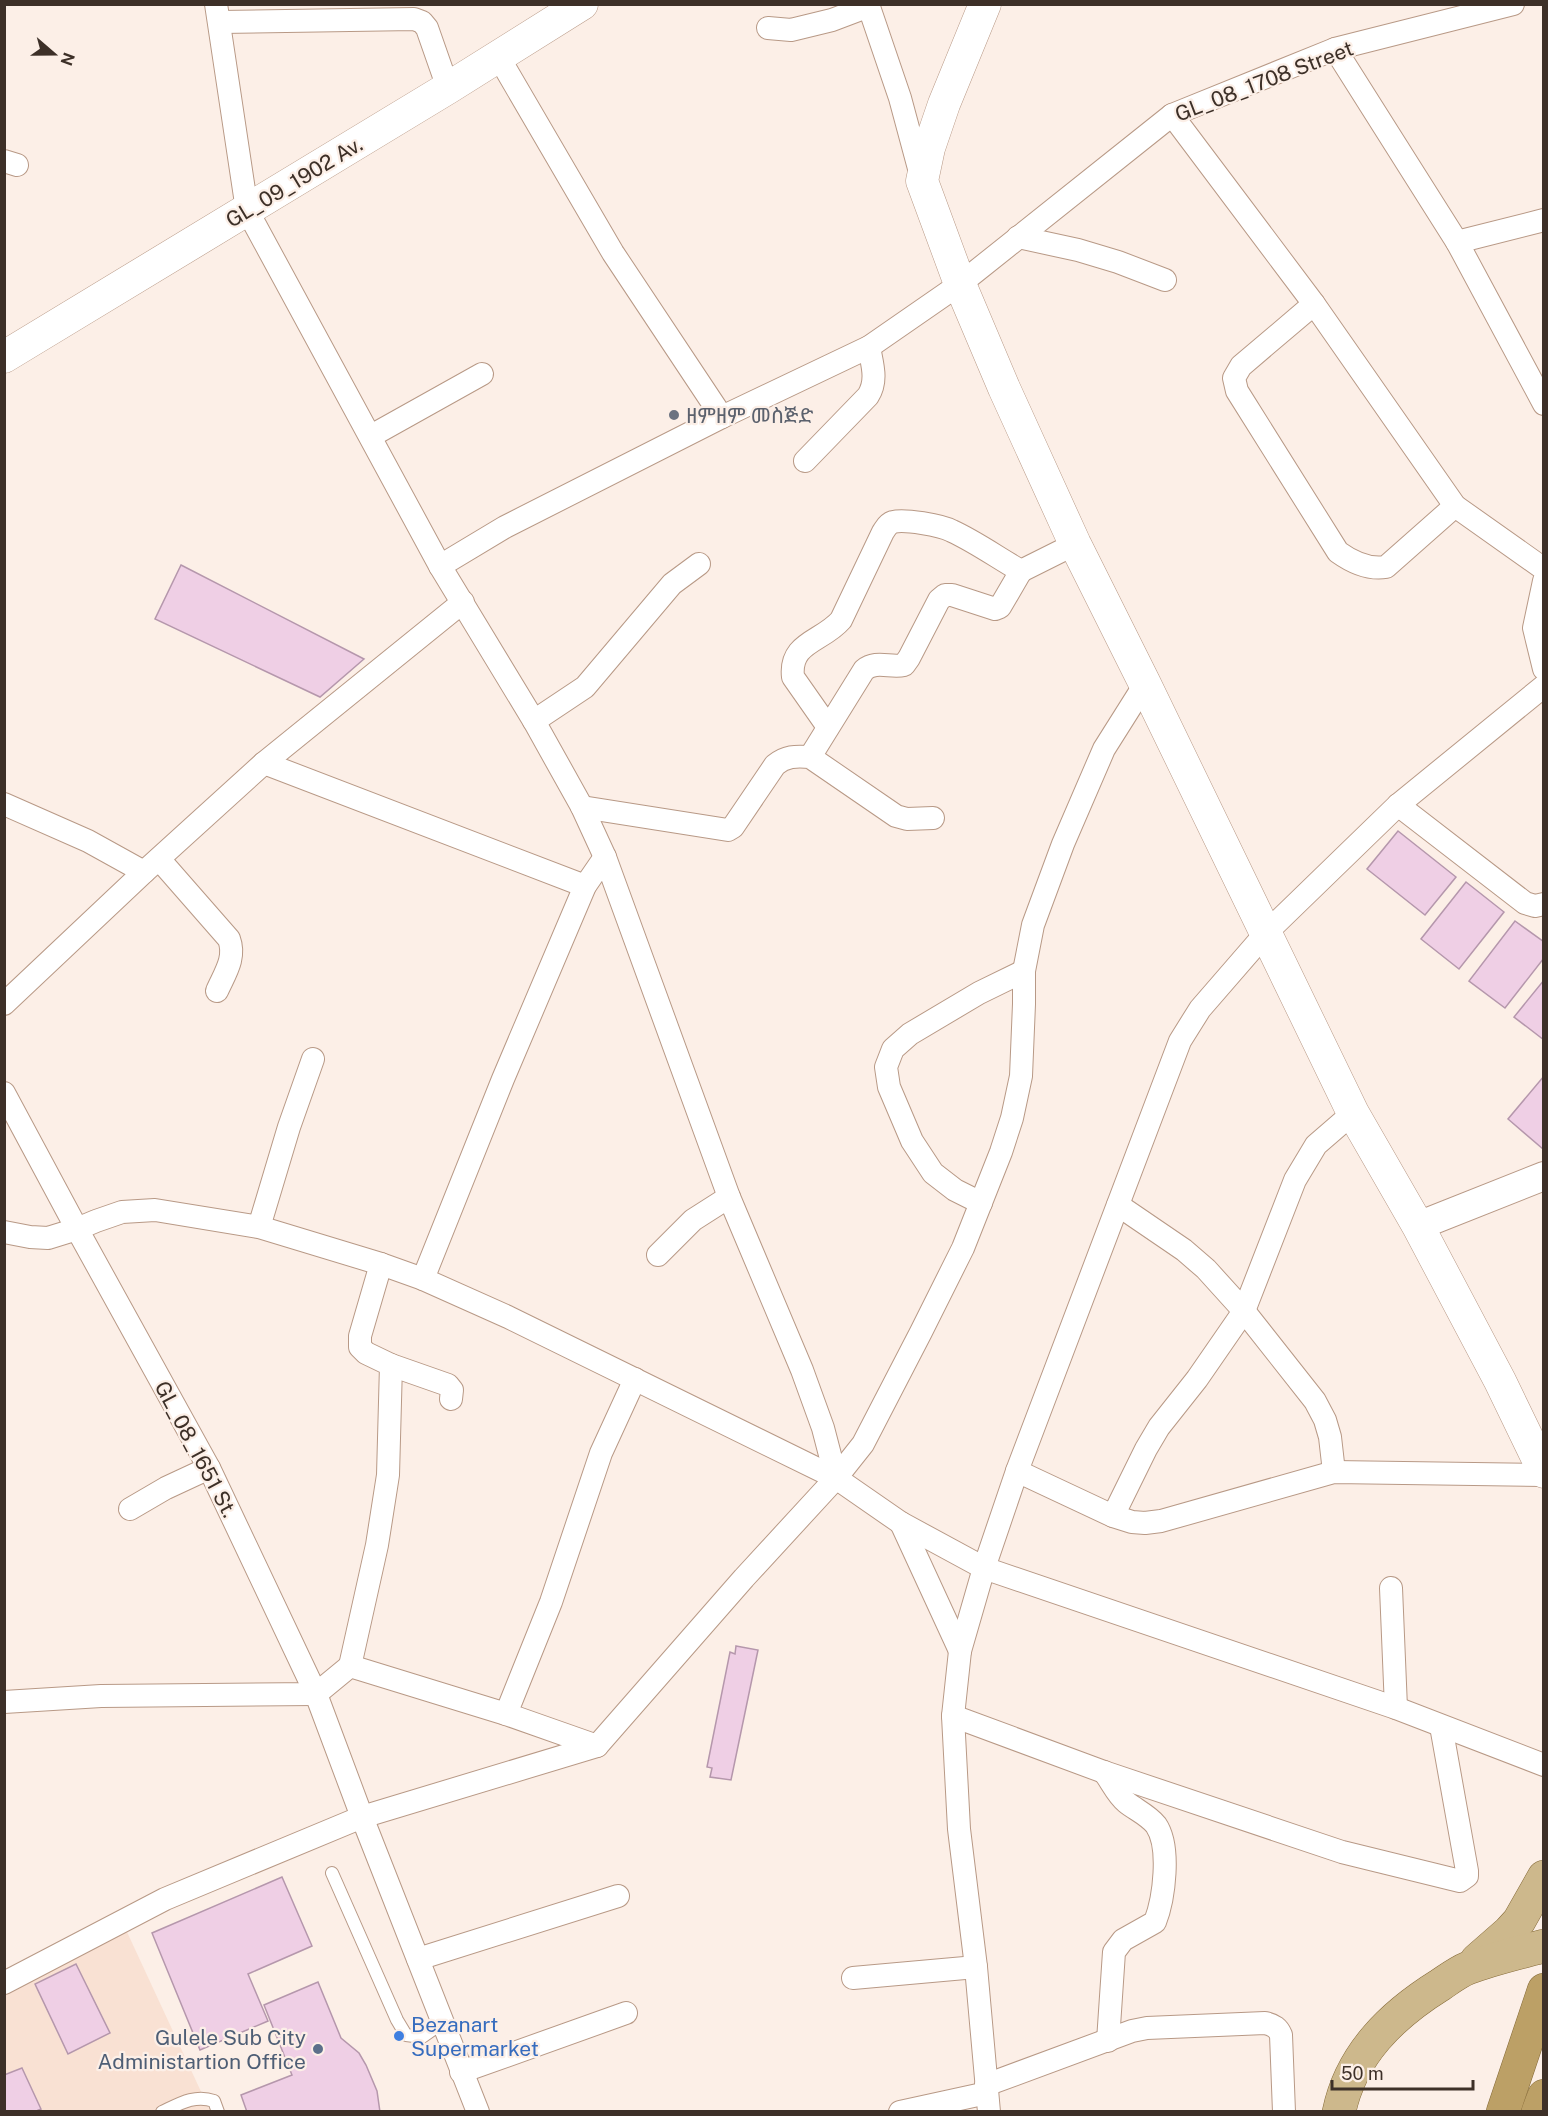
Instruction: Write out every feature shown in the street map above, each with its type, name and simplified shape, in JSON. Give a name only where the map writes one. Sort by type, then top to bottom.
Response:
[{"type":"highway","points":[[1503,2112],[1544,1990]]},
{"type":"highway","points":[[1538,2112],[1544,2096]]},
{"type":"main road","name":"GL_09_1902 Av.","points":[[4,357],[448,88],[582,4]]},
{"type":"main road","points":[[985,4],[944,104],[929,148],[922,181],[960,284],[1004,388],[1075,544],[1265,934],[1353,1113],[1418,1226],[1500,1381],[1544,1473]]},
{"type":"main road","points":[[1338,2107],[1358,2062],[1377,2035],[1399,2014],[1466,1969],[1509,1932],[1519,1921],[1544,1877]]},
{"type":"main road","points":[[1466,1969],[1533,1949]]},
{"type":"street","name":"GL_08_1708 Street","points":[[440,566],[505,527],[722,417],[868,347],[960,284],[1172,115],[1335,49],[1513,4]]},
{"type":"street","points":[[768,28],[791,30],[832,20],[868,5],[900,98],[922,181]]},
{"type":"street","points":[[448,88],[427,28],[422,22],[414,19],[218,13],[248,210],[440,566],[534,721],[582,807],[605,857],[729,1197],[802,1370],[823,1428],[836,1478]]},
{"type":"street","points":[[1335,49],[1457,242],[1544,404]]},
{"type":"street","points":[[498,57],[613,253],[722,417]]},
{"type":"street","points":[[1172,115],[1314,304],[1455,506],[1544,569]]},
{"type":"street","points":[[1457,242],[1544,220]]},
{"type":"street","points":[[1018,237],[1088,253],[1166,280]]},
{"type":"street","points":[[1314,304],[1241,366],[1234,378],[1237,391],[1338,552],[1350,561],[1362,565],[1386,567],[1455,506]]},
{"type":"street","points":[[805,461],[873,388],[875,380],[868,347]]},
{"type":"street","points":[[371,436],[482,374]]},
{"type":"street","points":[[828,727],[793,677],[794,658],[800,649],[834,628],[841,620],[888,524],[894,521],[933,525],[951,530],[1021,571]]},
{"type":"street","points":[[810,757],[864,670],[869,665],[904,664],[939,600],[945,595],[995,609],[1000,607],[1021,571],[1075,544]]},
{"type":"street","points":[[534,721],[585,687],[672,584],[699,564]]},
{"type":"street","points":[[1544,581],[1534,628],[1544,669]]},
{"type":"street","points":[[4,1004],[264,763],[463,602]]},
{"type":"street","points":[[4,1983],[165,1899],[362,1817],[597,1746],[744,1578],[836,1478],[863,1444],[963,1248],[981,1203],[1012,1118],[1021,1076],[1024,971],[1033,925],[1063,844],[1104,749],[1145,684]]},
{"type":"street","points":[[988,2097],[976,1967],[959,1829],[953,1716],[960,1651],[984,1568],[1017,1471],[1180,1041],[1200,1009],[1265,934],[1398,805],[1544,686]]},
{"type":"street","points":[[582,807],[728,830],[733,827],[775,765],[784,757],[810,757],[896,816],[907,819],[933,818]]},
{"type":"street","points":[[264,763],[585,886]]},
{"type":"street","points":[[4,804],[151,866],[229,939],[233,950],[232,958],[217,991]]},
{"type":"street","points":[[1398,805],[1526,903],[1534,906],[1544,904]]},
{"type":"street","points":[[423,1279],[503,1079],[585,886],[605,857]]},
{"type":"street","points":[[981,1203],[956,1190],[933,1173],[912,1141],[889,1087],[886,1068],[893,1049],[910,1034],[979,993],[1024,971]]},
{"type":"street","points":[[259,1227],[289,1127],[313,1059]]},
{"type":"street","name":"GL_08_1651 St.","points":[[4,1092],[209,1468],[316,1694],[478,2112]]},
{"type":"street","points":[[1113,1516],[1159,1427],[1244,1311],[1294,1180],[1316,1145],[1353,1113]]},
{"type":"street","points":[[1418,1226],[1544,1176]]},
{"type":"street","points":[[658,1256],[693,1220],[729,1197]]},
{"type":"street","points":[[1118,1205],[1184,1250],[1206,1269],[1244,1311],[1315,1401],[1325,1420],[1330,1437],[1334,1472]]},
{"type":"street","points":[[4,1232],[48,1238],[122,1212],[155,1210],[259,1227],[381,1264],[423,1279],[508,1317],[836,1478],[901,1523],[984,1568],[1396,1708],[1544,1765]]},
{"type":"street","points":[[381,1264],[360,1336],[360,1347],[366,1353],[391,1365],[448,1385],[453,1390],[451,1399]]},
{"type":"street","points":[[4,1702],[101,1696],[316,1694],[350,1666],[377,1545],[388,1475],[391,1365]]},
{"type":"street","points":[[506,1714],[551,1602],[601,1453],[635,1380]]},
{"type":"street","points":[[130,1509],[166,1488],[209,1468]]},
{"type":"street","points":[[1017,1471],[1113,1516],[1132,1522],[1161,1521],[1334,1472],[1544,1473]]},
{"type":"street","points":[[901,1523],[960,1651]]},
{"type":"street","points":[[1391,1588],[1396,1708]]},
{"type":"street","points":[[350,1666],[506,1714],[597,1746]]},
{"type":"street","points":[[953,1716],[1104,1772],[1342,1852],[1460,1881],[1467,1876],[1467,1871],[1441,1726]]},
{"type":"street","points":[[1104,1772],[1124,1801],[1156,1825],[1160,1834],[1165,1868],[1163,1894],[1155,1922],[1123,1941],[1114,1952],[1108,2041]]},
{"type":"street","points":[[418,1959],[618,1896]]},
{"type":"street","points":[[853,1978],[976,1967]]},
{"type":"street","points":[[461,2072],[626,2013]]},
{"type":"street","points":[[900,2112],[988,2097],[1132,2031],[1147,2028],[1265,2023],[1272,2025],[1281,2035],[1284,2112]]},
{"type":"lane","points":[[332,1873],[397,2020],[406,2035],[422,2037],[442,2023]]},
{"type":"lane","points":[[162,2112],[189,2100],[205,2098],[214,2101],[218,2112]]},
{"type":"shaded area","points":[[127,1932],[210,2111],[5,2111],[4,1988]]},
{"type":"building","points":[[181,565],[364,659],[320,697],[155,619]]},
{"type":"building","points":[[1398,831],[1456,877],[1425,915],[1367,869]]},
{"type":"building","points":[[1466,882],[1504,912],[1459,969],[1421,939]]},
{"type":"building","points":[[1515,921],[1544,942],[1544,958],[1505,1008],[1469,981]]},
{"type":"building","points":[[1544,980],[1544,1040],[1514,1017]]},
{"type":"building","points":[[1544,1076],[1544,1149],[1543,1149],[1508,1119]]},
{"type":"building","points":[[736,1646],[758,1650],[731,1780],[710,1777],[712,1768],[707,1767],[730,1652],[735,1654]]},
{"type":"building","points":[[282,1877],[312,1946],[248,1974],[268,2021],[200,2050],[152,1933]]},
{"type":"building","points":[[76,1964],[110,2033],[68,2054],[35,1984]]},
{"type":"building","name":"Gulele Sub City Administartion Office","points":[[318,1982],[341,2038],[359,2053],[366,2065],[377,2091],[380,2112],[247,2112],[241,2095],[292,2075],[264,2005]]},
{"type":"building","points":[[22,2068],[41,2109],[34,2112],[4,2112],[4,2075]]},
{"type":"place","name":"ዘምዘም መስጅድ","points":[[674,415]]},
{"type":"place","name":"Bezanart Supermarket","points":[[399,2036]]},
{"type":"place","name":"Gulele Sub City Administartion Office","points":[[318,2049]]}]
